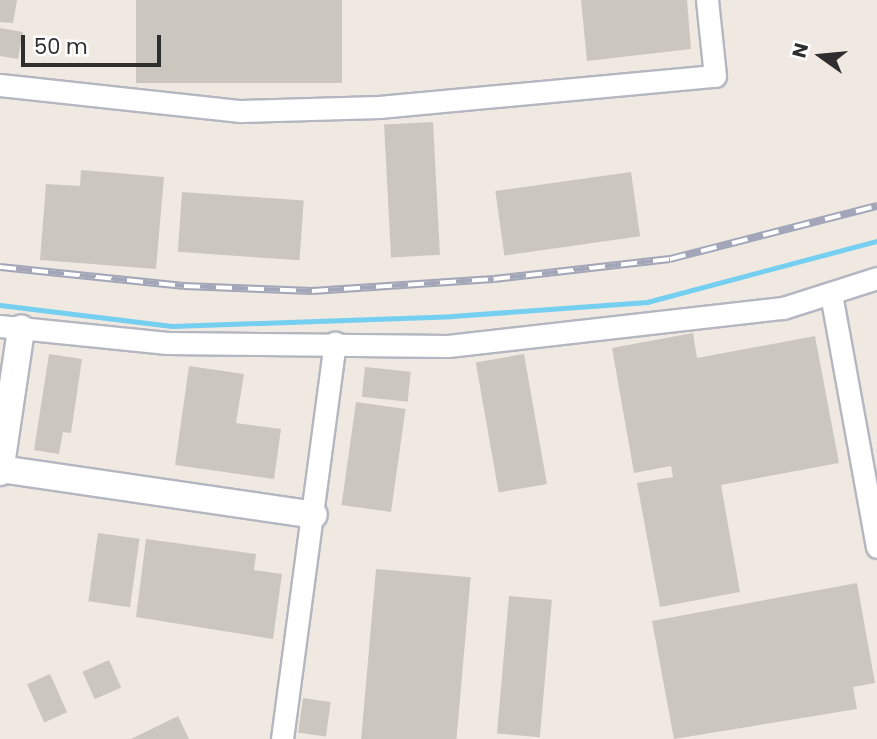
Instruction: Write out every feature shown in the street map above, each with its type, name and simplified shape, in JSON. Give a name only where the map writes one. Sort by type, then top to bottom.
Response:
[{"type":"street","points":[[0,85],[241,111],[379,107],[715,76],[707,0]]},
{"type":"street","points":[[314,515],[0,470],[10,328],[167,343],[448,346],[578,334],[783,308],[877,278]]},
{"type":"street","points":[[831,294],[877,547]]},
{"type":"street","points":[[282,739],[335,343]]},
{"type":"building","points":[[0,0],[17,0],[13,23],[0,22]]},
{"type":"building","points":[[136,0],[342,0],[342,83],[136,83]]},
{"type":"building","points":[[581,0],[687,0],[691,49],[587,61]]},
{"type":"building","points":[[0,28],[23,32],[18,59],[0,56]]},
{"type":"building","points":[[433,122],[440,255],[391,257],[384,125]]},
{"type":"building","points":[[81,170],[164,177],[156,269],[40,260],[46,184],[80,186]]},
{"type":"building","points":[[631,172],[640,236],[504,255],[495,191]]},
{"type":"building","points":[[182,192],[304,201],[300,260],[178,252]]},
{"type":"building","points":[[693,333],[697,358],[815,336],[839,463],[721,485],[740,592],[660,607],[637,483],[673,477],[671,466],[634,473],[612,348]]},
{"type":"building","points":[[49,354],[82,359],[71,433],[63,432],[59,454],[34,450]]},
{"type":"building","points":[[524,354],[547,484],[499,493],[476,363]]},
{"type":"building","points":[[189,366],[244,374],[236,423],[281,429],[274,479],[175,465]]},
{"type":"building","points":[[365,367],[411,372],[408,402],[362,397]]},
{"type":"building","points":[[356,402],[406,409],[391,512],[342,505]]},
{"type":"building","points":[[98,533],[140,539],[130,607],[88,601]]},
{"type":"building","points":[[146,539],[256,554],[254,570],[282,574],[273,639],[136,617]]},
{"type":"building","points":[[376,569],[471,577],[456,739],[361,739]]},
{"type":"building","points":[[857,583],[875,683],[853,687],[857,709],[674,739],[652,621]]},
{"type":"building","points":[[509,596],[552,600],[540,737],[497,733]]},
{"type":"building","points":[[109,660],[121,687],[95,699],[83,672]]},
{"type":"building","points":[[50,674],[67,712],[44,723],[27,684]]},
{"type":"building","points":[[303,698],[331,702],[326,737],[298,733]]},
{"type":"building","points":[[178,716],[189,739],[131,739]]},
{"type":"waterway","points":[[0,305],[172,326],[452,316],[647,302],[877,241]]},
{"type":"railway","points":[[0,267],[184,286],[312,291],[494,279],[670,259],[877,206]]}]
